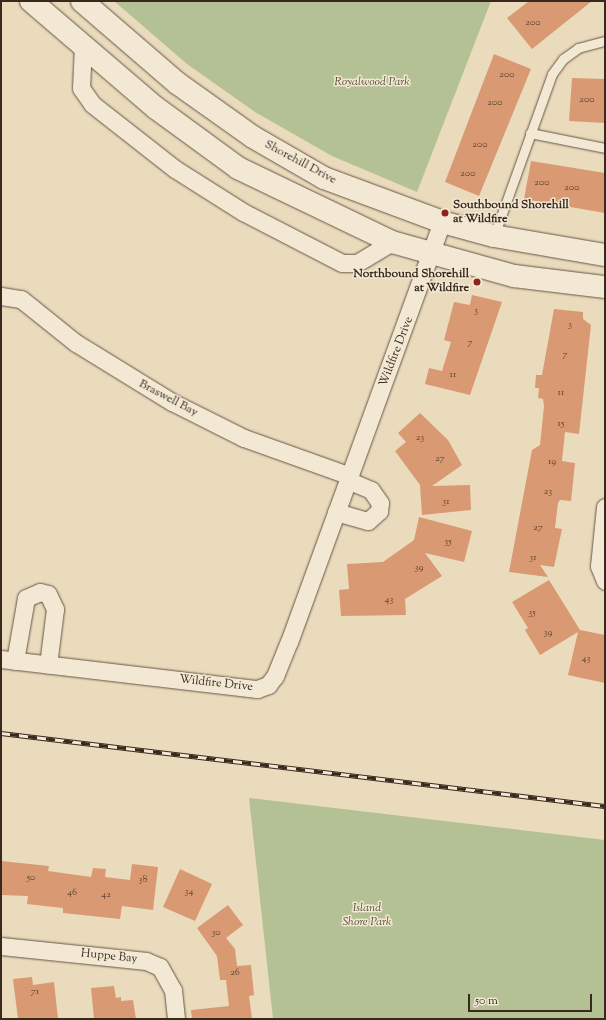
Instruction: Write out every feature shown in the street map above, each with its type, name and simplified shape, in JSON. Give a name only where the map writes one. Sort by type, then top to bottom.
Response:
[{"type":"street","points":[[31,1],[156,108],[238,168],[392,242],[514,276],[605,287]]},
{"type":"street","name":"Shorehill Drive","points":[[82,1],[177,83],[253,137],[324,178],[442,222],[494,236],[605,256]]},
{"type":"street","points":[[83,46],[81,88],[92,104],[181,172],[243,212],[342,264],[357,263],[392,242]]},
{"type":"street","name":"Wildfire Drive","points":[[8,660],[257,689],[268,685],[275,676],[433,254],[442,222]]},
{"type":"street","name":"Braswell Bay","points":[[1,296],[21,300],[76,343],[172,402],[244,438],[349,478]]},
{"type":"street","points":[[336,512],[368,521],[379,511],[380,503],[371,490],[349,478]]},
{"type":"street","points":[[605,507],[599,566],[605,581]]},
{"type":"street","points":[[8,660],[26,598],[40,592],[48,594],[55,609],[48,665]]},
{"type":"street","name":"Huppe Bay","points":[[1,946],[146,961],[160,967],[172,990],[176,1019]]},
{"type":"lane","points":[[494,236],[552,74],[563,59],[578,48],[605,41]]},
{"type":"lane","points":[[530,133],[605,148]]},
{"type":"green space","name":"Royalwood Park","points":[[114,1],[491,1],[417,192],[332,156],[255,112],[187,64]]},
{"type":"green space","name":"Island Shore Park","points":[[249,798],[605,840],[605,1019],[273,1019]]},
{"type":"building","points":[[529,1],[592,1],[532,49],[507,18]]},
{"type":"building","points":[[494,54],[531,69],[479,196],[445,182]]},
{"type":"building","points":[[572,78],[605,79],[605,123],[569,121]]},
{"type":"building","points":[[531,161],[605,173],[605,213],[524,199]]},
{"type":"building","points":[[472,295],[502,302],[470,395],[425,384],[429,368],[442,371],[451,342],[444,340],[454,302],[470,305]]},
{"type":"building","points":[[554,309],[583,312],[583,319],[591,325],[579,434],[565,432],[562,461],[575,463],[571,501],[560,500],[558,503],[555,528],[562,529],[554,567],[540,565],[548,577],[509,572],[532,450],[540,445],[544,406],[543,399],[538,398],[539,388],[535,388],[536,375],[542,375]]},
{"type":"building","points":[[420,413],[448,440],[462,465],[432,486],[470,485],[471,510],[422,515],[420,485],[395,451],[406,442],[398,433]]},
{"type":"building","points":[[419,517],[472,531],[464,562],[425,553],[442,576],[405,599],[406,615],[341,616],[339,590],[349,589],[347,564],[383,562],[414,540]]},
{"type":"building","points":[[549,580],[580,630],[605,635],[605,683],[568,675],[578,632],[540,655],[525,630],[528,628],[512,602]]},
{"type":"building","points":[[1,861],[49,866],[48,871],[91,877],[93,868],[106,869],[105,877],[130,880],[132,864],[158,867],[153,910],[122,906],[120,919],[63,913],[63,908],[27,904],[28,896],[1,895]]},
{"type":"building","points":[[180,869],[212,884],[195,921],[163,907]]},
{"type":"building","points":[[228,905],[243,925],[226,938],[235,949],[237,966],[251,965],[254,995],[249,996],[252,1019],[192,1019],[191,1010],[229,1006],[226,980],[220,980],[217,956],[197,928]]},
{"type":"building","points":[[32,977],[33,985],[54,982],[58,1019],[18,1019],[13,979]]},
{"type":"building","points":[[114,986],[116,998],[121,997],[121,1001],[133,1000],[136,1019],[94,1019],[91,988]]},
{"type":"railway","points":[[1,733],[605,806]]},
{"type":"place","name":"Southbound Shorehill at Wildfire","points":[[445,213]]},
{"type":"place","name":"Northbound Shorehill at Wildfire","points":[[477,282]]}]
